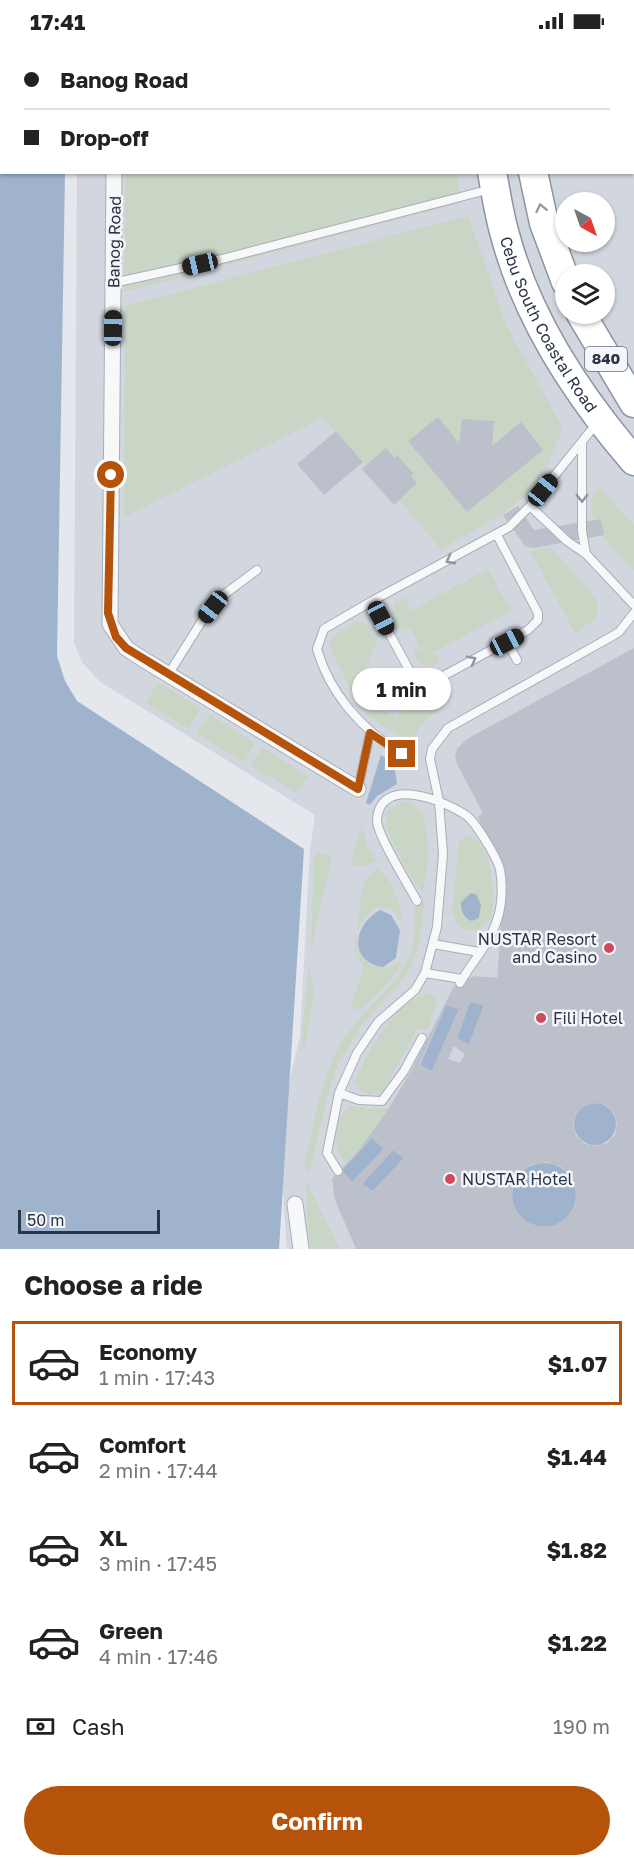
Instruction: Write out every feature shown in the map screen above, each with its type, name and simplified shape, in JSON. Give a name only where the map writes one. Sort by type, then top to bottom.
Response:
[{"type":"highway","name":"Cebu South Coastal Road","points":[[533,174],[544,223],[559,264]]},
{"type":"highway","name":"Cebu South Coastal Road","points":[[493,180],[505,237],[524,288],[590,431],[634,461]]},
{"type":"highway","name":"Cebu South Coastal Road","points":[[587,324],[634,403]]},
{"type":"street","name":"Banog Road","points":[[114,174],[108,613],[113,631],[126,648],[358,789]]},
{"type":"street","points":[[295,1204],[301,1249]]},
{"type":"lane","points":[[113,283],[222,259],[493,180]]},
{"type":"lane","points":[[402,754],[370,733],[338,694],[317,649],[324,629],[509,527],[530,506],[590,431]]},
{"type":"lane","points":[[586,554],[582,531],[590,431]]},
{"type":"lane","points":[[530,506],[567,541],[586,554],[634,605]]},
{"type":"lane","points":[[372,601],[408,668],[419,681],[434,681],[534,626],[538,613],[497,535]]},
{"type":"lane","points":[[168,675],[204,619],[222,596],[257,570]]},
{"type":"lane","points":[[338,1171],[327,1153],[339,1093],[357,1053],[378,1022],[415,990],[425,973],[437,927],[443,854],[440,801],[430,759],[432,749],[448,728],[619,632],[634,613]]},
{"type":"lane","points":[[507,642],[517,660]]},
{"type":"lane","points":[[358,789],[370,733]]},
{"type":"lane","points":[[417,901],[377,826],[380,807],[390,797],[400,794],[414,793],[440,801],[472,822],[501,872],[498,919],[461,981],[425,973]]},
{"type":"lane","points":[[433,944],[479,952]]},
{"type":"lane","points":[[339,1093],[359,1100],[382,1101],[404,1071],[422,1038]]},
{"type":"shaded area","points":[[77,174],[634,174],[634,1249],[287,1249],[278,1130],[300,1036],[310,849],[315,815],[99,681],[82,662],[74,642]]},
{"type":"green space","points":[[126,174],[457,174],[461,203],[124,292]]},
{"type":"green space","points":[[468,216],[507,327],[563,428],[542,475],[523,498],[497,517],[441,549],[399,500],[394,505],[362,469],[366,465],[323,418],[124,517],[125,306]]},
{"type":"green space","points":[[600,488],[634,525],[634,570],[608,543],[594,521],[591,509],[593,498]]},
{"type":"green space","points":[[551,548],[597,599],[597,618],[575,633],[530,551]]},
{"type":"green space","points":[[488,569],[511,611],[434,652],[440,661],[433,667],[421,664],[414,654],[416,650],[421,649],[409,626],[405,630],[399,629],[391,617],[395,602],[405,598],[409,605],[408,612]]},
{"type":"green space","points":[[357,622],[369,626],[378,639],[360,681],[378,707],[397,719],[409,697],[417,708],[432,702],[439,710],[422,724],[413,744],[369,717],[355,699],[329,645],[334,635]]},
{"type":"green space","points":[[158,682],[200,708],[189,729],[146,703]]},
{"type":"green space","points":[[209,714],[255,743],[244,762],[197,734]]},
{"type":"green space","points":[[263,748],[308,776],[296,792],[251,766]]},
{"type":"green space","points":[[405,801],[422,811],[425,821],[428,851],[423,892],[397,852],[386,817],[388,810]]},
{"type":"green space","points":[[362,823],[367,845],[376,861],[360,866],[351,863]]},
{"type":"green space","points":[[469,836],[484,850],[491,872],[493,896],[492,917],[479,929],[467,930],[460,927],[452,914],[459,842]]},
{"type":"green space","points":[[317,853],[332,856],[311,949],[314,858]]},
{"type":"green space","points":[[379,868],[391,883],[404,918],[400,920],[392,909],[377,906],[365,917],[357,930],[363,888],[372,873]]},
{"type":"green space","points":[[425,900],[419,944],[407,975],[361,1026],[338,1065],[331,1084],[308,1176],[305,1167],[306,1157],[319,1099],[332,1062],[343,1040],[394,982],[404,967],[411,951],[415,932],[414,908]]},
{"type":"green space","points":[[355,934],[357,935],[357,950],[370,965],[389,968],[399,961],[401,963],[381,991],[367,1004],[356,1010],[351,1005],[364,968],[355,951]]},
{"type":"green space","points":[[309,965],[314,992],[305,1048],[301,1047]]},
{"type":"green space","points":[[429,993],[435,997],[437,1003],[428,1029],[417,1029],[383,1091],[370,1095],[361,1091],[355,1080],[384,1029],[405,1006]]},
{"type":"green space","points":[[353,1106],[369,1109],[389,1108],[359,1150],[345,1163],[338,1149],[338,1122],[341,1114]]},
{"type":"green space","points":[[306,1183],[340,1249],[314,1249],[309,1243]]},
{"type":"water","points":[[0,174],[65,174],[57,656],[65,681],[77,701],[304,849],[279,1249],[0,1249]]},
{"type":"water","points":[[381,755],[394,764],[397,784],[377,796],[370,805],[366,803]]},
{"type":"water","points":[[471,893],[477,895],[481,905],[479,918],[472,921],[465,916],[461,905],[461,902]]},
{"type":"water","points":[[380,910],[391,915],[400,930],[396,958],[383,967],[364,958],[359,950],[358,942],[364,924]]},
{"type":"water","points":[[470,1002],[484,1005],[469,1045],[457,1038]]},
{"type":"water","points":[[446,1005],[459,1009],[432,1071],[420,1065]]},
{"type":"water","points":[[595,1103],[603,1104],[610,1109],[615,1116],[615,1132],[610,1139],[603,1144],[595,1145],[587,1144],[580,1139],[575,1132],[574,1124],[575,1116],[580,1109],[587,1104]]},
{"type":"water","points":[[372,1138],[384,1149],[352,1182],[342,1170]]},
{"type":"water","points":[[393,1150],[404,1158],[373,1191],[362,1184]]},
{"type":"water","points":[[544,1163],[556,1165],[567,1172],[574,1183],[576,1195],[574,1207],[567,1218],[556,1225],[544,1227],[532,1225],[521,1218],[514,1207],[512,1195],[514,1183],[521,1172],[532,1165]]},
{"type":"building","points":[[438,417],[459,443],[462,419],[494,421],[492,446],[521,422],[543,450],[467,512],[408,441]]},
{"type":"building","points":[[336,431],[363,462],[324,495],[297,464]]},
{"type":"building","points":[[386,448],[395,458],[397,455],[413,473],[411,476],[417,483],[394,505],[362,469]]},
{"type":"building","points":[[518,506],[534,530],[601,519],[604,535],[534,548],[525,546],[503,515]]},
{"type":"building","name":"NUSTAR Resort and Casino","points":[[634,648],[634,1249],[356,1249],[335,1200],[332,1179],[359,1150],[389,1108],[411,1071],[454,986],[474,976],[497,978],[505,875],[478,817],[483,813],[455,757],[457,749],[467,739]],"holes":[[[470,1002],[484,1005],[469,1045],[457,1038]],[[446,1005],[459,1009],[432,1071],[419,1065]],[[454,1046],[465,1054],[460,1063],[448,1059]],[[595,1103],[606,1105],[614,1113],[617,1124],[615,1135],[607,1143],[596,1146],[585,1144],[576,1136],[573,1125],[576,1114],[584,1106]],[[372,1138],[384,1149],[352,1182],[342,1170]],[[393,1150],[404,1158],[373,1191],[362,1184]],[[547,1162],[561,1167],[572,1177],[576,1190],[575,1205],[567,1217],[555,1225],[541,1227],[527,1222],[517,1212],[512,1199],[513,1184],[521,1172],[533,1164]]]},
{"type":"place","name":"NUSTAR Resort and Casino","points":[[609,948]]},
{"type":"place","name":"Fili Hotel","points":[[541,1018]]},
{"type":"place","name":"NUSTAR Hotel","points":[[450,1179]]},
{"type":"route","points":[[111,475],[108,613],[116,637],[126,648],[358,789],[370,733],[402,754]]}]
